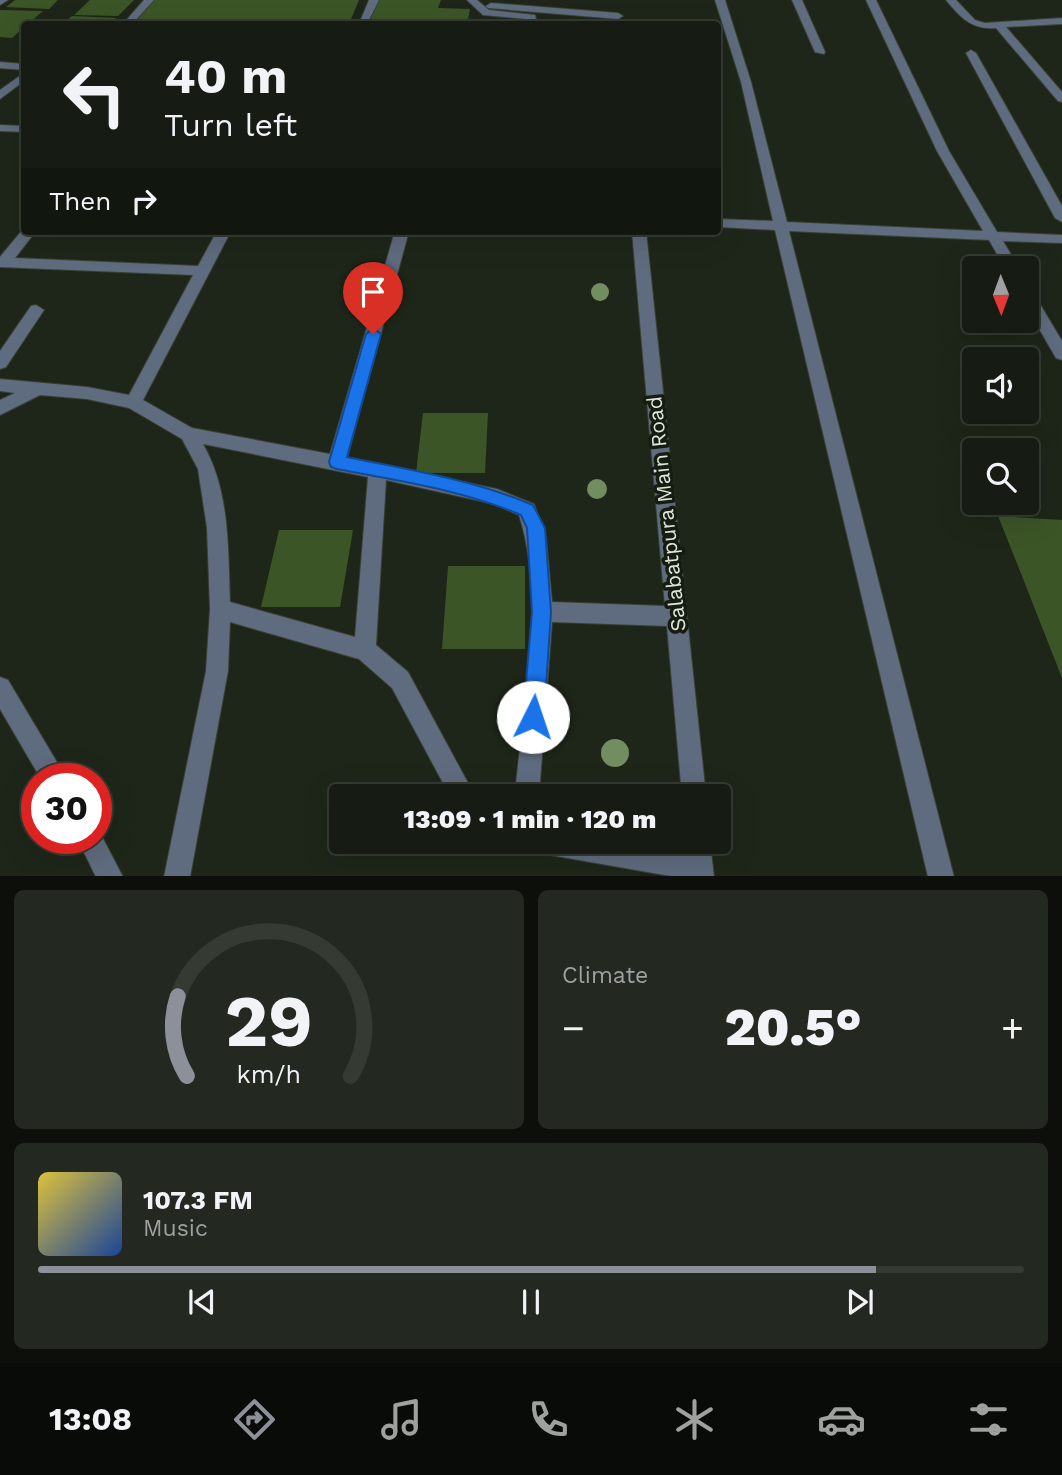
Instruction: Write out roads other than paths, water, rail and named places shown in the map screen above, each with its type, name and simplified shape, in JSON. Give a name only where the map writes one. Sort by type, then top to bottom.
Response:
[{"type":"street","points":[[130,21],[149,0]]},
{"type":"street","points":[[364,21],[374,0]]},
{"type":"street","points":[[472,0],[486,13],[526,16],[532,18],[532,21]]},
{"type":"street","points":[[582,13],[584,0]]},
{"type":"street","points":[[720,0],[746,82],[941,876]]},
{"type":"street","points":[[797,0],[820,52]]},
{"type":"street","points":[[871,0],[943,151],[1005,256]]},
{"type":"street","points":[[951,0],[972,22],[984,26],[1062,21]]},
{"type":"street","points":[[491,6],[530,5],[619,16]]},
{"type":"street","points":[[999,25],[1062,99]]},
{"type":"street","points":[[971,53],[1062,218]]},
{"type":"street","points":[[0,54],[21,55]]},
{"type":"street","points":[[0,65],[21,67]]},
{"type":"street","points":[[0,96],[21,78]]},
{"type":"street","points":[[0,128],[21,130]]},
{"type":"street","points":[[721,223],[1062,239]]},
{"type":"street","points":[[2,262],[26,235]]},
{"type":"street","points":[[133,402],[222,235]]},
{"type":"street","points":[[337,462],[401,235]]},
{"type":"street","name":"Salabatpura Main Road","points":[[639,235],[693,784]]},
{"type":"street","points":[[2,262],[202,271]]},
{"type":"street","points":[[0,363],[36,310]]},
{"type":"street","points":[[1040,316],[1061,350]]},
{"type":"street","points":[[0,384],[87,393],[133,402],[188,434],[378,470],[498,497],[527,510],[536,528],[541,612],[528,784]]},
{"type":"street","points":[[0,408],[39,388]]},
{"type":"street","points":[[177,876],[217,671],[220,609],[217,528],[208,468],[188,434]]},
{"type":"street","points":[[365,650],[378,470]]},
{"type":"street","points":[[220,609],[365,650],[400,680],[456,784]]},
{"type":"street","points":[[541,612],[676,616]]},
{"type":"street","points":[[0,688],[45,763]]},
{"type":"street","points":[[98,854],[109,876]]},
{"type":"street","points":[[608,854],[701,873],[699,854]]}]
